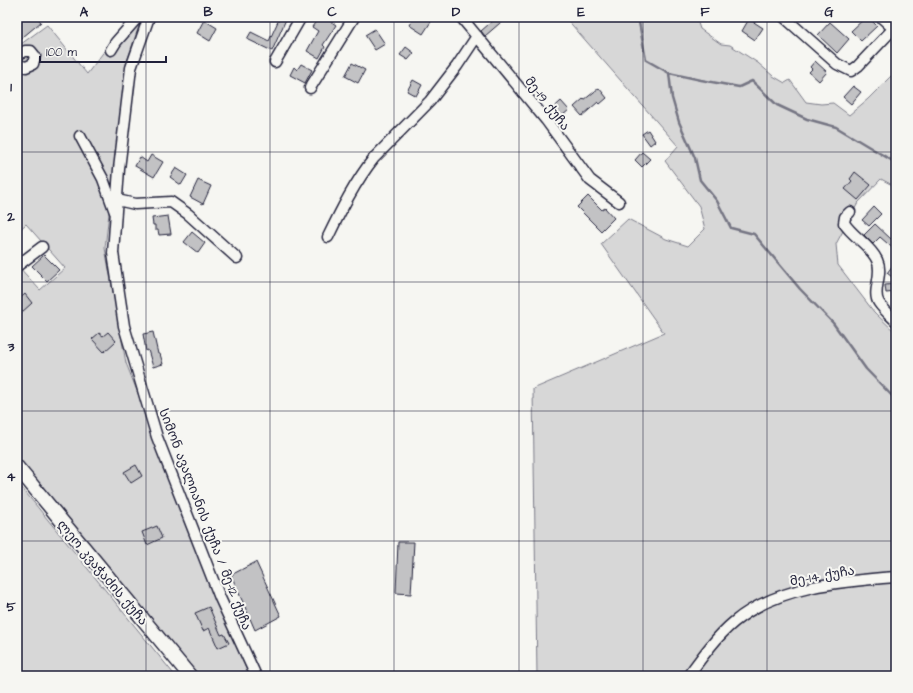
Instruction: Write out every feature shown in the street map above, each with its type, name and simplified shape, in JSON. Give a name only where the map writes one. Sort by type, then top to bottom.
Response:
[{"type":"main road","name":"ლეო კვაჭაძის ქუჩა","points":[[17,467],[190,676]]},
{"type":"street","points":[[111,50],[138,17]]},
{"type":"street","name":"სიმონ ავალიანის ქუჩა / მე-12 ქუჩა","points":[[149,17],[131,68],[119,169],[113,252],[124,326],[157,437],[220,598],[256,676]]},
{"type":"street","points":[[275,62],[301,17]]},
{"type":"street","points":[[310,88],[354,17]]},
{"type":"street","name":"მე-19 ქუჩა","points":[[461,17],[546,120],[590,180],[619,202]]},
{"type":"street","points":[[784,17],[837,64],[851,72],[895,30],[881,17]]},
{"type":"street","points":[[328,237],[345,202],[366,168],[430,101],[477,36]]},
{"type":"street","points":[[17,55],[25,51],[31,51],[35,56],[33,64],[26,67],[17,65]]},
{"type":"street","points":[[80,136],[102,179],[116,216]]},
{"type":"street","points":[[117,200],[135,204],[171,202],[188,214],[237,258]]},
{"type":"street","points":[[850,212],[845,217],[844,223],[849,231],[867,246],[878,260],[880,274],[876,294],[878,302],[896,321]]},
{"type":"street","points":[[17,266],[42,246]]},
{"type":"street","name":"მე-14 ქუჩა","points":[[688,676],[733,622],[754,608],[768,601],[798,590],[818,586],[896,577]]},
{"type":"shaded area","points":[[130,17],[142,17],[126,64],[105,248],[126,363],[249,676],[196,676],[17,460],[17,265],[40,290],[65,268],[26,224],[17,232],[17,47],[47,25],[87,74]]},
{"type":"shaded area","points":[[565,17],[692,17],[698,23],[700,29],[721,44],[730,45],[785,83],[790,80],[806,102],[821,104],[833,103],[849,115],[868,99],[891,76],[896,80],[896,187],[881,179],[858,203],[836,244],[838,265],[874,312],[896,333],[896,676],[537,676],[533,389],[664,333],[601,244],[628,219],[666,239],[688,246],[705,229],[699,206],[665,161],[678,146]]},
{"type":"shaded area","points":[[17,482],[173,673],[176,676],[17,676]]},
{"type":"building","points":[[23,17],[37,17],[41,22],[17,42],[17,23]]},
{"type":"building","points":[[280,17],[287,17],[272,51],[247,39],[251,32],[269,41]]},
{"type":"building","points":[[319,17],[324,17],[336,25],[323,45],[325,47],[319,58],[307,51],[318,31],[312,27]]},
{"type":"building","points":[[414,17],[434,17],[423,34],[409,25]]},
{"type":"building","points":[[497,17],[507,17],[485,36],[481,31]]},
{"type":"building","points":[[866,17],[868,17],[877,26],[861,41],[851,31]]},
{"type":"building","points":[[749,19],[763,28],[755,40],[742,31]]},
{"type":"building","points":[[204,20],[217,28],[210,41],[197,33]]},
{"type":"building","points":[[830,22],[849,39],[837,53],[818,35]]},
{"type":"building","points":[[375,29],[385,44],[375,50],[365,35]]},
{"type":"building","points":[[406,47],[414,53],[408,60],[400,55]]},
{"type":"building","points":[[815,61],[827,72],[819,81],[809,72],[812,69],[810,67]]},
{"type":"building","points":[[352,63],[365,70],[358,83],[345,76]]},
{"type":"building","points":[[301,64],[312,70],[305,83],[290,75],[294,67],[297,70]]},
{"type":"building","points":[[413,80],[422,85],[416,96],[407,91]]},
{"type":"building","points":[[853,86],[861,92],[851,104],[843,97]]},
{"type":"building","points":[[599,88],[607,98],[600,104],[598,102],[582,116],[574,107]]},
{"type":"building","points":[[561,101],[569,110],[556,121],[548,113]]},
{"type":"building","points":[[648,130],[655,141],[650,145],[642,134]]},
{"type":"building","points":[[642,152],[650,159],[642,167],[635,160]]},
{"type":"building","points":[[151,155],[163,162],[154,177],[135,166],[140,157],[147,162]]},
{"type":"building","points":[[176,168],[187,175],[181,185],[170,177]]},
{"type":"building","points":[[855,172],[871,185],[858,200],[845,189],[852,181],[850,179]]},
{"type":"building","points":[[198,180],[211,186],[203,204],[190,197]]},
{"type":"building","points":[[588,196],[602,210],[605,208],[614,218],[601,231],[577,207]]},
{"type":"building","points":[[874,207],[881,214],[869,226],[862,220]]},
{"type":"building","points":[[168,216],[171,234],[159,235],[158,230],[155,230],[155,225],[153,225],[152,218]]},
{"type":"building","points":[[875,224],[891,239],[896,234],[896,251],[880,237],[873,244],[864,235]]},
{"type":"building","points":[[192,232],[205,243],[198,253],[184,242]]},
{"type":"building","points":[[44,255],[59,270],[47,281],[32,266]]},
{"type":"building","points":[[896,261],[896,280],[887,273]]},
{"type":"building","points":[[896,284],[896,292],[886,293],[885,285]]},
{"type":"building","points":[[25,294],[32,303],[21,313],[17,309],[17,301]]},
{"type":"building","points":[[108,332],[116,341],[104,352],[92,339],[99,333],[103,336]]},
{"type":"building","points":[[153,332],[158,354],[160,354],[163,364],[153,367],[148,350],[146,351],[143,334]]},
{"type":"building","points":[[136,465],[142,476],[131,483],[124,472]]},
{"type":"building","points":[[157,526],[162,538],[147,545],[142,532]]},
{"type":"building","points":[[398,542],[414,542],[411,594],[396,593]]},
{"type":"building","points":[[256,562],[281,616],[255,630],[231,575]]},
{"type":"building","points":[[209,607],[221,635],[224,634],[229,643],[218,648],[209,628],[203,631],[195,613]]},
{"type":"waterway","points":[[635,17],[639,22],[646,60],[669,73],[739,87],[752,81],[777,105],[807,119],[836,127],[896,163]]},
{"type":"waterway","points":[[669,73],[672,98],[679,122],[695,158],[700,180],[717,201],[731,228],[754,234],[800,289],[833,323],[866,369],[896,400]]}]
